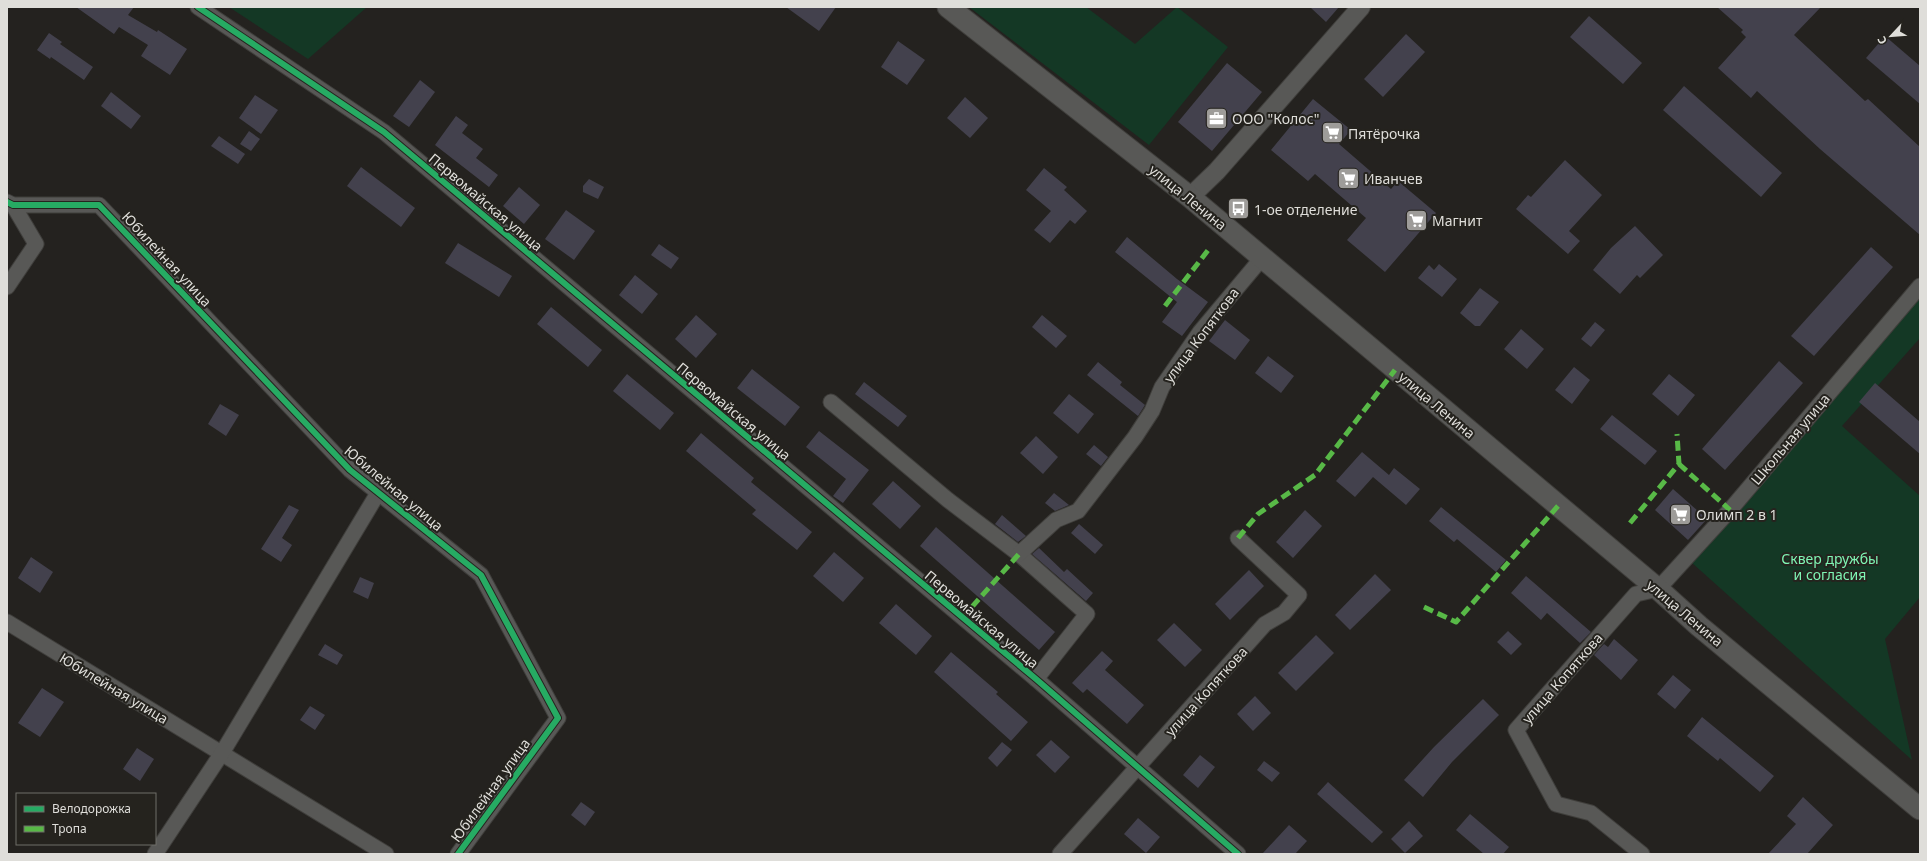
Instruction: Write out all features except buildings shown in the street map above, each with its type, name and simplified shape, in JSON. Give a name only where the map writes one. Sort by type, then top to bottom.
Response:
[{"type":"main road","name":"улица Ленина","points":[[948,7],[1190,197],[1658,589],[1699,626],[1920,809]]},
{"type":"street","name":"Первомайская улица","points":[[198,7],[384,132],[1036,679],[1238,854]]},
{"type":"street","points":[[1190,197],[1217,170],[1361,7]]},
{"type":"street","name":"Юбилейная улица","points":[[7,286],[36,244],[10,203]]},
{"type":"street","name":"Юбилейная улица","points":[[10,203],[99,205],[350,470],[481,575],[558,718],[458,854]]},
{"type":"street","name":"улица Копяткова","points":[[1019,554],[1056,520],[1078,511],[1135,437],[1152,412],[1162,387],[1200,332],[1262,258]]},
{"type":"street","name":"Школьная улица","points":[[1658,589],[1730,510],[1920,286]]},
{"type":"street","points":[[831,402],[948,500],[1019,554],[1087,614],[1036,679]]},
{"type":"street","name":"Юбилейная улица","points":[[155,854],[222,754],[378,493]]},
{"type":"street","name":"улица Копяткова","points":[[1060,854],[1265,624],[1284,613],[1299,595],[1238,538]]},
{"type":"street","name":"улица Копяткова","points":[[1642,854],[1592,813],[1556,804],[1516,730],[1636,594],[1658,589]]},
{"type":"street","name":"Юбилейная улица","points":[[7,622],[386,854]]},
{"type":"green space","points":[[229,7],[367,7],[308,59]]},
{"type":"green space","points":[[969,7],[1086,7],[1135,44],[1177,7],[1228,47],[1149,145]]},
{"type":"green space","name":"Сквер дружбы и согласия","points":[[1920,294],[1920,338],[1842,426],[1920,496],[1920,597],[1885,639],[1912,760],[1691,562]]},
{"type":"marked path","points":[[1165,306],[1209,249]]},
{"type":"marked path","points":[[1238,538],[1258,514],[1315,475],[1395,370]]},
{"type":"marked path","points":[[1630,523],[1679,464],[1677,434]]},
{"type":"marked path","points":[[1679,464],[1730,510]]},
{"type":"marked path","points":[[1424,607],[1456,622],[1558,506]]},
{"type":"marked path","points":[[962,618],[1019,554]]},
{"type":"cycle path","points":[[198,7],[384,132],[1036,679],[1238,854]]},
{"type":"cycle path","points":[[7,202],[13,205],[99,205],[350,470],[481,575],[558,718],[458,854]]},
{"type":"place","name":"ООО \"Колос\"","points":[[1217,118]]},
{"type":"place","name":"Пятёрочка","points":[[1332,133]]},
{"type":"place","name":"Иванчев","points":[[1349,178]]},
{"type":"place","name":"1-ое отделение","points":[[1239,209]]},
{"type":"place","name":"Магнит","points":[[1416,220]]},
{"type":"place","name":"Олимп 2 в 1","points":[[1681,514]]}]
